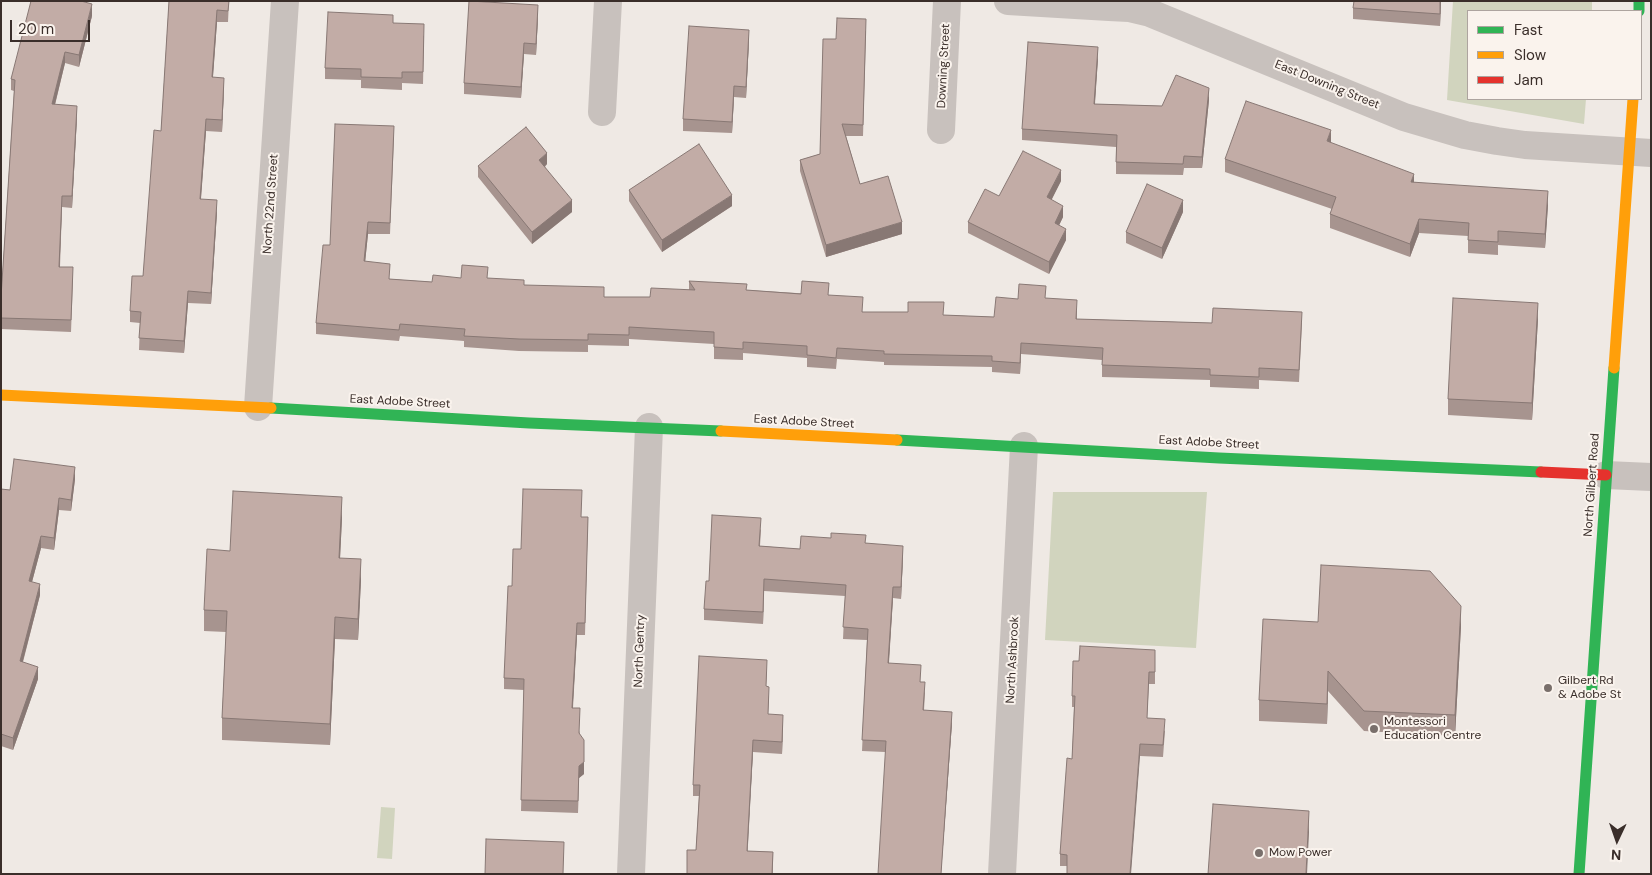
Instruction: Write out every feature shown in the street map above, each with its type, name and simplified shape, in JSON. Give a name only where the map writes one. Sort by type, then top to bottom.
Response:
[{"type":"street","name":"North 22nd Street","points":[[258,407],[285,1]]},
{"type":"street","points":[[602,112],[608,1]]},
{"type":"street","name":"Downing Street","points":[[940,130],[947,1]]},
{"type":"street","name":"East Downing Street","points":[[1008,1],[1109,6],[1150,13],[1404,117],[1434,126],[1497,141],[1561,148],[1640,153]]},
{"type":"street","name":"North Gilbert Road","points":[[1579,874],[1606,476],[1640,153],[1633,100]]},
{"type":"street","name":"East Adobe Street","points":[[1,395],[258,407],[519,423],[1024,446],[1229,459],[1606,476]]},
{"type":"street","name":"North Gentry","points":[[631,874],[649,428]]},
{"type":"street","name":"North Ashbrook","points":[[1002,874],[1024,446]]},
{"type":"street","points":[[1606,476],[1651,477]]},
{"type":"green space","points":[[1453,1],[1592,1],[1592,10],[1467,10],[1467,100],[1586,100],[1584,124],[1447,100]]},
{"type":"green space","points":[[1053,492],[1207,492],[1196,648],[1045,640]]},
{"type":"green space","points":[[381,807],[395,808],[392,859],[377,858]]},
{"type":"building","points":[[31,1],[81,1],[92,4],[79,55],[65,52],[52,104],[77,106],[72,196],[62,196],[59,267],[73,267],[71,320],[1,318],[15,80],[11,79]]},
{"type":"building","points":[[169,1],[229,1],[228,11],[217,10],[212,77],[224,78],[222,120],[206,119],[200,199],[217,200],[211,293],[188,291],[184,341],[139,338],[141,312],[130,311],[132,276],[143,276],[154,130],[161,131]]},
{"type":"building","points":[[469,1],[538,5],[536,44],[524,43],[521,87],[464,83]]},
{"type":"building","points":[[1354,1],[1440,1],[1440,14],[1353,8]]},
{"type":"building","points":[[328,12],[393,15],[393,23],[424,24],[423,72],[402,72],[402,78],[361,77],[361,69],[325,68]]},
{"type":"building","points":[[837,18],[866,19],[863,125],[842,124],[860,184],[888,176],[902,222],[826,245],[800,160],[820,154],[823,39],[836,39]]},
{"type":"building","points":[[689,26],[749,30],[746,87],[734,86],[732,122],[683,119]]},
{"type":"building","points":[[1028,42],[1098,47],[1094,104],[1162,106],[1176,75],[1209,88],[1202,157],[1184,156],[1183,164],[1116,162],[1117,135],[1022,129]]},
{"type":"building","points":[[1246,101],[1331,130],[1327,141],[1414,174],[1411,182],[1548,191],[1545,234],[1498,231],[1498,242],[1468,240],[1469,223],[1419,219],[1410,244],[1330,214],[1336,197],[1225,159]]},
{"type":"building","points":[[335,124],[394,126],[390,223],[368,222],[364,261],[390,264],[389,279],[432,282],[433,275],[461,278],[462,265],[488,267],[487,278],[524,280],[524,285],[604,287],[604,297],[650,297],[651,288],[695,290],[689,281],[747,284],[746,290],[801,294],[802,281],[829,283],[828,295],[863,297],[862,312],[908,312],[908,302],[944,302],[943,315],[994,317],[996,297],[1018,299],[1019,284],[1046,286],[1045,298],[1077,300],[1076,319],[1212,323],[1213,308],[1302,312],[1299,370],[1259,368],[1259,377],[1210,375],[1210,369],[1102,365],[1103,348],[1021,343],[1020,363],[992,361],[992,356],[884,354],[884,351],[837,348],[836,358],[807,355],[807,346],[743,342],[743,349],[714,347],[714,332],[629,327],[629,335],[588,334],[588,340],[519,339],[464,336],[465,329],[400,324],[399,330],[316,323],[323,245],[330,245]]},
{"type":"building","points":[[526,127],[547,153],[539,160],[572,200],[532,232],[478,166]]},
{"type":"building","points":[[699,144],[732,195],[662,240],[629,190]]},
{"type":"building","points":[[1023,151],[1061,170],[1047,197],[1063,206],[1055,223],[1066,229],[1049,262],[968,222],[985,189],[999,196]]},
{"type":"building","points":[[1147,184],[1183,200],[1162,248],[1126,232]]},
{"type":"building","points":[[1453,298],[1538,303],[1532,403],[1448,399]]},
{"type":"building","points":[[14,459],[75,467],[71,500],[59,498],[54,538],[41,536],[29,581],[40,584],[20,661],[38,667],[13,738],[1,734],[1,489],[10,490]]},
{"type":"building","points":[[523,489],[582,490],[581,517],[588,517],[585,623],[577,623],[572,708],[580,708],[579,733],[584,740],[584,762],[579,766],[578,801],[521,800],[524,679],[504,678],[508,586],[512,586],[513,549],[521,549]]},
{"type":"building","points":[[233,491],[342,497],[339,558],[361,559],[358,619],[335,617],[330,724],[222,718],[227,611],[204,610],[207,549],[230,551]]},
{"type":"building","points":[[712,515],[761,518],[759,546],[800,549],[801,536],[831,538],[831,533],[866,535],[865,543],[903,546],[901,587],[893,587],[888,663],[921,665],[920,682],[925,682],[923,710],[952,712],[941,874],[878,874],[886,741],[862,740],[868,629],[843,627],[846,585],[764,579],[763,612],[704,609],[706,581],[709,581]]},
{"type":"building","points":[[1321,565],[1430,571],[1461,606],[1455,715],[1364,711],[1328,671],[1327,704],[1259,700],[1263,619],[1318,622]]},
{"type":"building","points":[[1080,646],[1155,650],[1155,672],[1149,672],[1147,718],[1165,719],[1163,745],[1140,744],[1130,874],[1067,874],[1067,855],[1060,854],[1067,758],[1072,759],[1075,696],[1072,696],[1073,661],[1079,661]]},
{"type":"building","points":[[699,656],[767,660],[768,714],[783,715],[782,742],[753,740],[747,851],[773,852],[772,874],[687,874],[687,850],[696,850],[700,785],[693,785]]},
{"type":"building","name":"Mow Power","points":[[1213,804],[1309,811],[1306,874],[1208,874]]},
{"type":"building","points":[[486,839],[564,842],[563,874],[485,874]]},
{"type":"traffic: fast","points":[[1639,1],[1639,10]]},
{"type":"traffic: fast","points":[[1579,874],[1614,368]]},
{"type":"traffic: fast","points":[[271,408],[529,423],[721,431]]},
{"type":"traffic: fast","points":[[897,440],[1219,458],[1541,472]]},
{"type":"traffic: slow","points":[[1614,368],[1633,100]]},
{"type":"traffic: slow","points":[[1,395],[271,408]]},
{"type":"traffic: slow","points":[[721,431],[897,440]]},
{"type":"traffic: jam","points":[[1541,472],[1606,475]]},
{"type":"place","name":"Gilbert Rd & Adobe St","points":[[1548,688]]},
{"type":"place","name":"Montessori Education Centre","points":[[1374,729]]},
{"type":"place","name":"Mow Power","points":[[1259,853]]}]
